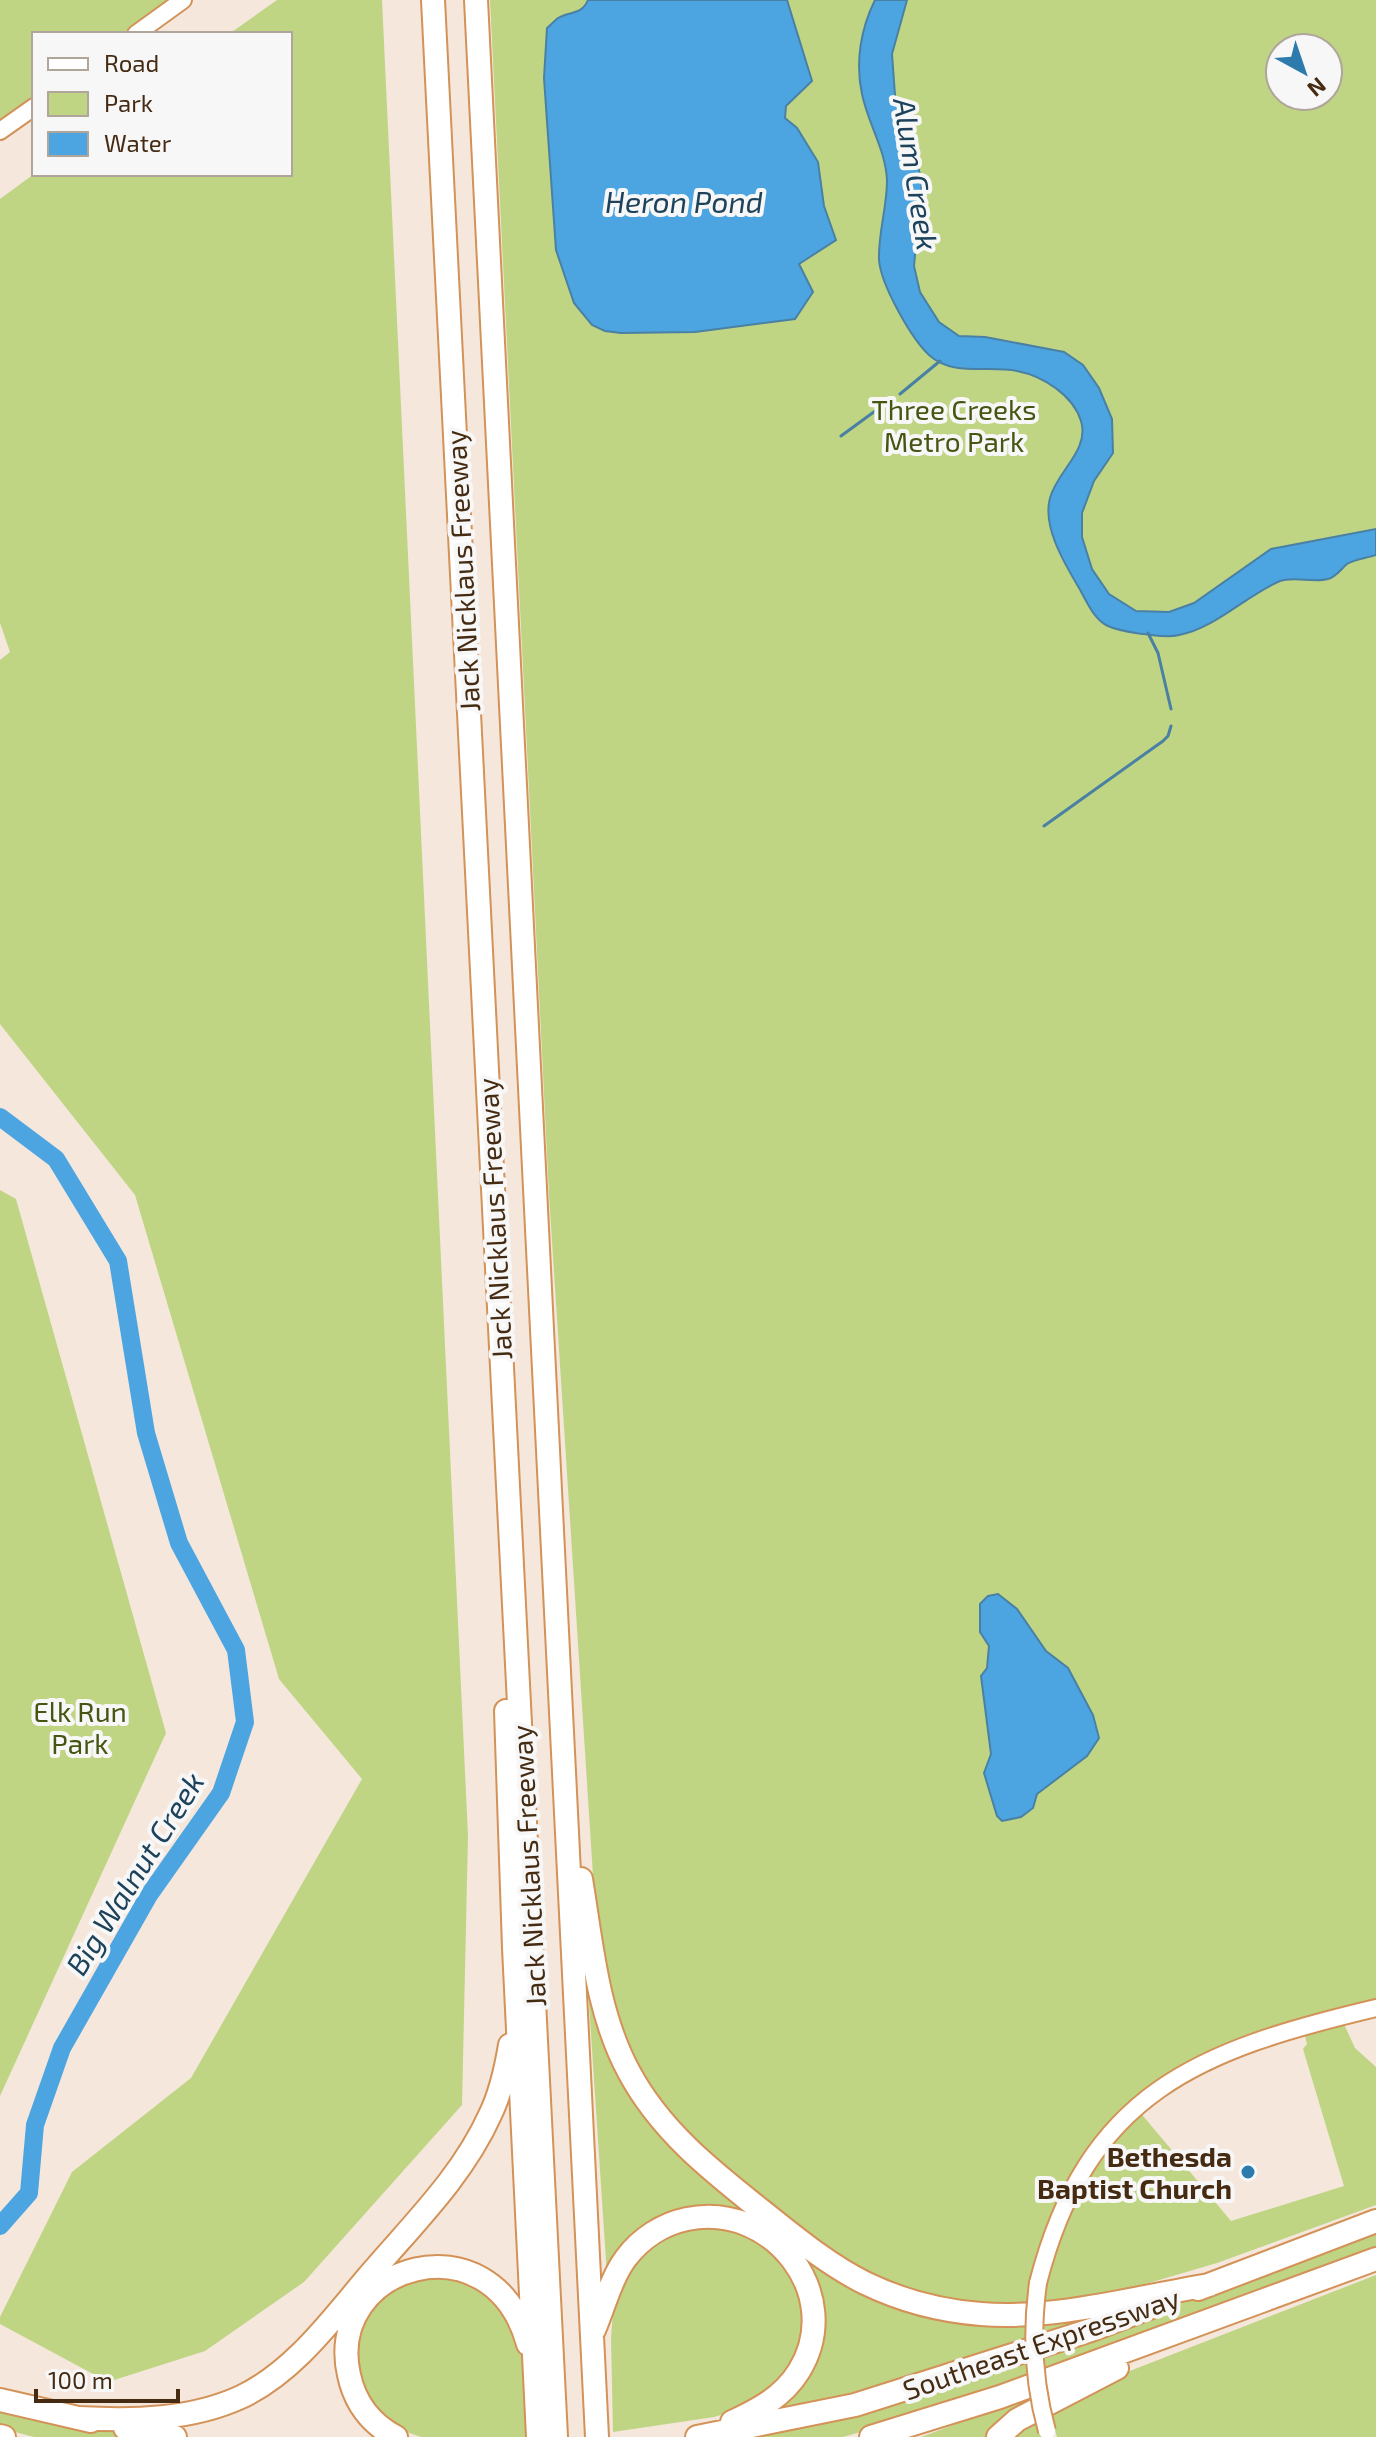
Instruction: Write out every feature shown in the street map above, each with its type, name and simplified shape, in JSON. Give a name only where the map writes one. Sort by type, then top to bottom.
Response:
[{"type":"highway","name":"Jack Nicklaus Freeway","points":[[433,0],[507,1482],[545,2400],[556,2437]]},
{"type":"highway","name":"Jack Nicklaus Freeway","points":[[476,0],[597,2437]]},
{"type":"highway","points":[[507,1482],[506,1766],[536,2377]]},
{"type":"highway","points":[[559,1684],[579,1869],[602,2005],[614,2040],[641,2092],[675,2137],[695,2157],[842,2271],[886,2292],[930,2307],[985,2315],[1045,2312],[1209,2285]]},
{"type":"highway","points":[[79,2418],[137,2419],[186,2414],[216,2407],[259,2387],[287,2366],[317,2335],[446,2187],[490,2117],[500,2091],[511,2037],[514,1948]]},
{"type":"highway","points":[[592,2335],[626,2258],[656,2231],[676,2222],[708,2216],[734,2220],[756,2228],[783,2247],[802,2275],[811,2302],[812,2336],[807,2354],[789,2385],[761,2408],[697,2437]]},
{"type":"highway","name":"Southeast Expressway","points":[[697,2437],[855,2405],[946,2378],[1091,2330],[1376,2221]]},
{"type":"highway","name":"Southeast Expressway","points":[[871,2437],[987,2402],[1376,2259]]},
{"type":"highway","points":[[396,2437],[372,2420],[359,2404],[347,2371],[347,2344],[361,2307],[373,2292],[406,2272],[435,2266],[451,2267],[478,2276],[511,2307],[520,2322],[545,2400],[538,2437]]},
{"type":"highway","points":[[998,2437],[1017,2420],[1111,2371],[1266,2300]]},
{"type":"highway","points":[[0,2400],[175,2437]]},
{"type":"street","points":[[139,32],[183,0]]},
{"type":"street","points":[[0,131],[32,108]]},
{"type":"street","points":[[1048,2434],[1034,2363],[1033,2328],[1038,2283],[1054,2229],[1076,2180],[1110,2134],[1174,2079],[1235,2048],[1296,2028],[1376,2008]]},
{"type":"green space","points":[[0,0],[170,0],[125,32],[32,32],[32,98],[0,122]]},
{"type":"green space","points":[[277,0],[382,0],[468,1836],[462,2105],[304,2282],[205,2351],[108,2382],[0,2324],[0,2317],[72,2172],[191,2078],[362,1779],[279,1679],[135,1195],[0,1024],[0,660],[10,652],[0,623],[0,199],[32,175],[292,176],[292,32],[232,32]]},
{"type":"green space","name":"Three Creeks Metro Park","points":[[490,0],[1376,0],[1376,2001],[1364,2001],[1359,2008],[1261,2031],[1208,2054],[1152,2089],[1054,2212],[1034,2267],[1026,2309],[946,2305],[838,2263],[713,2166],[630,2064],[598,1953],[549,1195]]},
{"type":"green space","name":"Elk Run Park","points":[[0,1190],[16,1199],[166,1733],[0,2096]]},
{"type":"green space","points":[[587,1974],[679,2149],[913,2307],[1099,2313],[936,2368],[769,2414],[812,2359],[803,2266],[703,2210],[607,2276]]},
{"type":"green space","points":[[1343,2022],[1355,2048],[1376,2067],[1376,2205],[1217,2263],[1125,2290],[1041,2307],[1052,2254],[1070,2204],[1088,2173],[1139,2111],[1231,2221],[1344,2186],[1303,2049],[1307,2044],[1304,2032]]},
{"type":"green space","points":[[737,2226],[790,2263],[806,2315],[796,2360],[770,2390],[741,2409],[714,2417],[613,2432],[611,2338],[614,2298],[633,2259],[672,2231]]},
{"type":"green space","points":[[1376,2229],[1376,2253],[980,2398],[843,2437],[731,2437],[1044,2350]]},
{"type":"green space","points":[[431,2272],[487,2288],[524,2350],[529,2437],[421,2437],[392,2427],[376,2413],[352,2361],[365,2313],[397,2282]]},
{"type":"green space","points":[[1376,2275],[1376,2437],[1057,2437],[1052,2419],[1037,2422],[1042,2437],[1005,2437],[1099,2383]]},
{"type":"green space","points":[[1059,2386],[990,2437],[921,2437]]},
{"type":"green space","points":[[0,2407],[140,2437],[34,2437],[0,2428]]},
{"type":"water","name":"Heron Pond","points":[[588,0],[787,0],[812,81],[786,106],[785,118],[797,128],[818,162],[824,206],[836,240],[799,264],[813,292],[795,319],[695,332],[621,333],[592,325],[574,303],[556,250],[544,78],[547,28],[558,18],[582,8]]},
{"type":"water","name":"Alum Creek","points":[[875,0],[907,0],[892,54],[895,95],[922,180],[914,266],[920,292],[939,322],[959,336],[985,337],[1064,352],[1083,365],[1099,388],[1112,419],[1113,453],[1094,481],[1082,513],[1082,537],[1092,569],[1109,594],[1136,611],[1169,612],[1194,603],[1271,549],[1376,529],[1376,555],[1350,562],[1328,579],[1280,581],[1192,632],[1161,636],[1125,631],[1108,626],[1099,619],[1062,557],[1049,521],[1048,509],[1054,488],[1081,441],[1083,432],[1077,412],[1056,388],[1027,374],[1006,369],[960,368],[938,362],[914,336],[885,283],[879,250],[887,191],[886,170],[865,105],[859,70],[863,34]]},
{"type":"water","points":[[998,1594],[1017,1609],[1046,1651],[1068,1668],[1093,1715],[1099,1738],[1087,1756],[1037,1794],[1033,1808],[1021,1817],[1002,1821],[997,1816],[984,1773],[991,1754],[981,1676],[987,1668],[989,1646],[980,1632],[980,1604],[988,1596]]},
{"type":"waterway","points":[[900,394],[940,361]]},
{"type":"waterway","points":[[841,436],[882,406]]},
{"type":"waterway","points":[[1148,633],[1158,653],[1171,709]]},
{"type":"waterway","points":[[1044,826],[1163,741],[1171,726]]},
{"type":"waterway","name":"Big Walnut Creek","points":[[0,1117],[56,1159],[118,1261],[146,1433],[179,1543],[236,1650],[245,1722],[221,1793],[149,1895],[62,2048],[35,2125],[29,2193],[0,2226]]},
{"type":"place","name":"Bethesda Baptist Church","points":[[1248,2172]]}]
